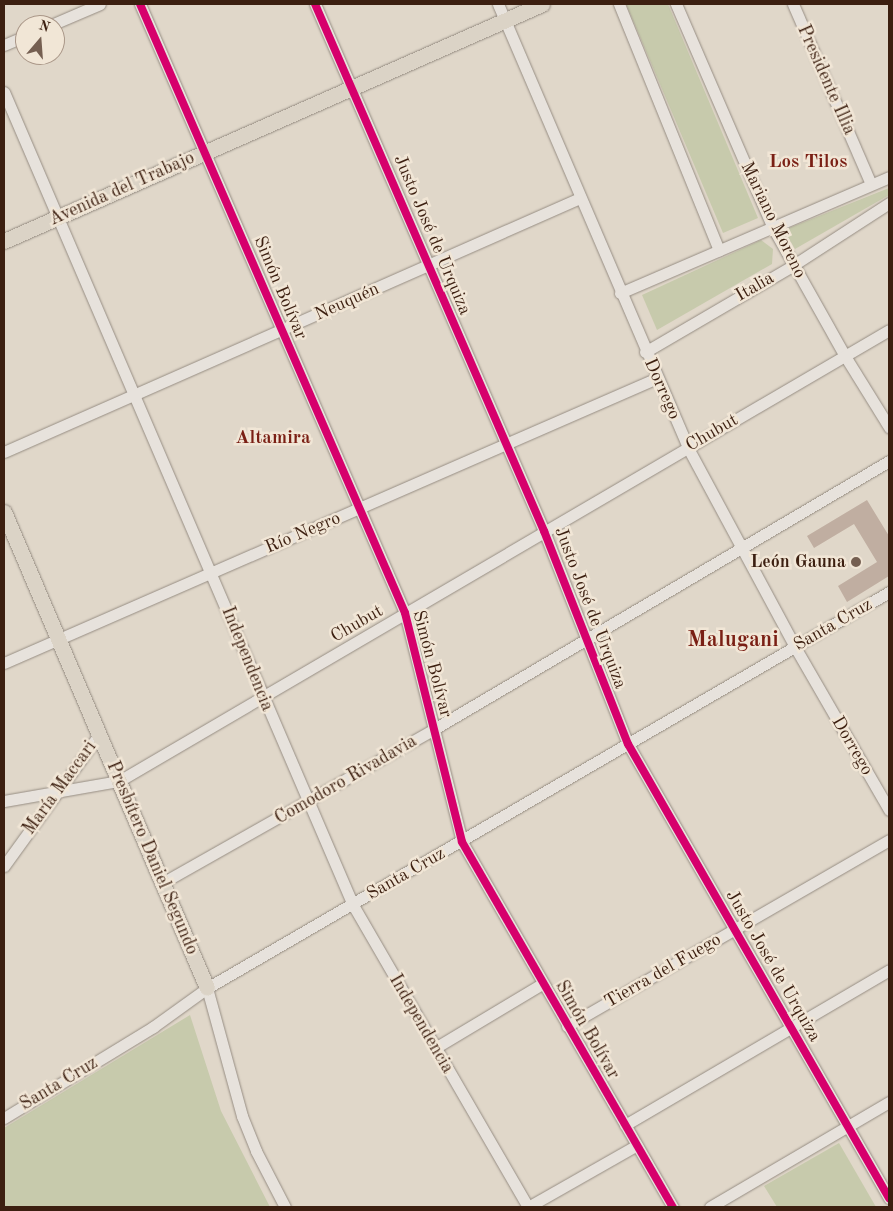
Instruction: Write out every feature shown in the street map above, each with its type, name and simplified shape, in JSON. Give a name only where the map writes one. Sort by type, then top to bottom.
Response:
[{"type":"main road","name":"Avenida del Trabajo","points":[[4,241],[542,4]]},
{"type":"main road","name":"Presbítero Daniel Segundo","points":[[4,512],[207,988]]},
{"type":"street","points":[[65,19],[100,4]]},
{"type":"street","name":"Simón Bolívar","points":[[140,4],[206,151],[404,613],[462,842],[542,984],[673,1207]]},
{"type":"street","name":"Justo José de Urquiza","points":[[315,4],[544,531],[628,744],[889,1198]]},
{"type":"street","name":"Dorrego","points":[[498,4],[645,352],[688,448],[795,647],[889,810]]},
{"type":"street","points":[[620,4],[719,250]]},
{"type":"street","name":"Mariano Moreno","points":[[676,4],[772,226],[792,266],[889,427]]},
{"type":"street","name":"Presidente Illia","points":[[792,4],[871,184]]},
{"type":"street","name":"Independencia","points":[[4,92],[211,572],[262,697],[353,905],[528,1207]]},
{"type":"street","points":[[620,293],[889,177]]},
{"type":"street","name":"Neuquén","points":[[4,452],[134,397],[580,198]]},
{"type":"street","name":"Italia","points":[[645,352],[792,266],[889,203]]},
{"type":"street","name":"Chubut","points":[[4,801],[57,790],[119,781],[889,330]]},
{"type":"street","name":"Río Negro","points":[[4,663],[657,378]]},
{"type":"street","name":"Comodoro Rivadavia","points":[[162,883],[434,729],[586,637],[741,549],[889,461]]},
{"type":"street","name":"Santa Cruz","points":[[4,1118],[153,1027],[207,988],[462,842],[889,592]]},
{"type":"street","name":"María Maccari","points":[[4,866],[57,790],[99,735]]},
{"type":"street","name":"Tierra del Fuego","points":[[567,1026],[889,840]]},
{"type":"street","points":[[625,1125],[889,970]]},
{"type":"street","points":[[435,1048],[542,984]]},
{"type":"street","name":"Presbítero Daniel Segundo","points":[[207,988],[242,1116],[256,1151],[285,1207]]},
{"type":"street","points":[[710,1207],[889,1102]]},
{"type":"street","points":[[528,1207],[637,1145]]},
{"type":"green space","points":[[626,4],[668,4],[758,218],[723,233]]},
{"type":"green space","points":[[889,188],[889,195],[795,249],[784,230]]},
{"type":"green space","points":[[761,240],[773,249],[772,264],[657,330],[642,295]]},
{"type":"green space","points":[[190,1015],[221,1111],[270,1207],[4,1207],[4,1128]]},
{"type":"green space","points":[[839,1143],[876,1207],[777,1207],[764,1186]]},
{"type":"building","points":[[867,500],[889,536],[889,576],[847,602],[838,586],[877,562],[854,524],[814,548],[807,536]]},
{"type":"cycle path","points":[[140,4],[405,613],[462,842],[673,1207]]},
{"type":"cycle path","points":[[315,4],[544,531],[628,744],[889,1198]]},
{"type":"place","name":"León Gauna","points":[[856,562]]},
{"type":"district","name":"Los Tilos","points":[[808,163]]},
{"type":"district","name":"Altamira","points":[[273,439]]},
{"type":"district","name":"Malugani","points":[[733,641]]}]
